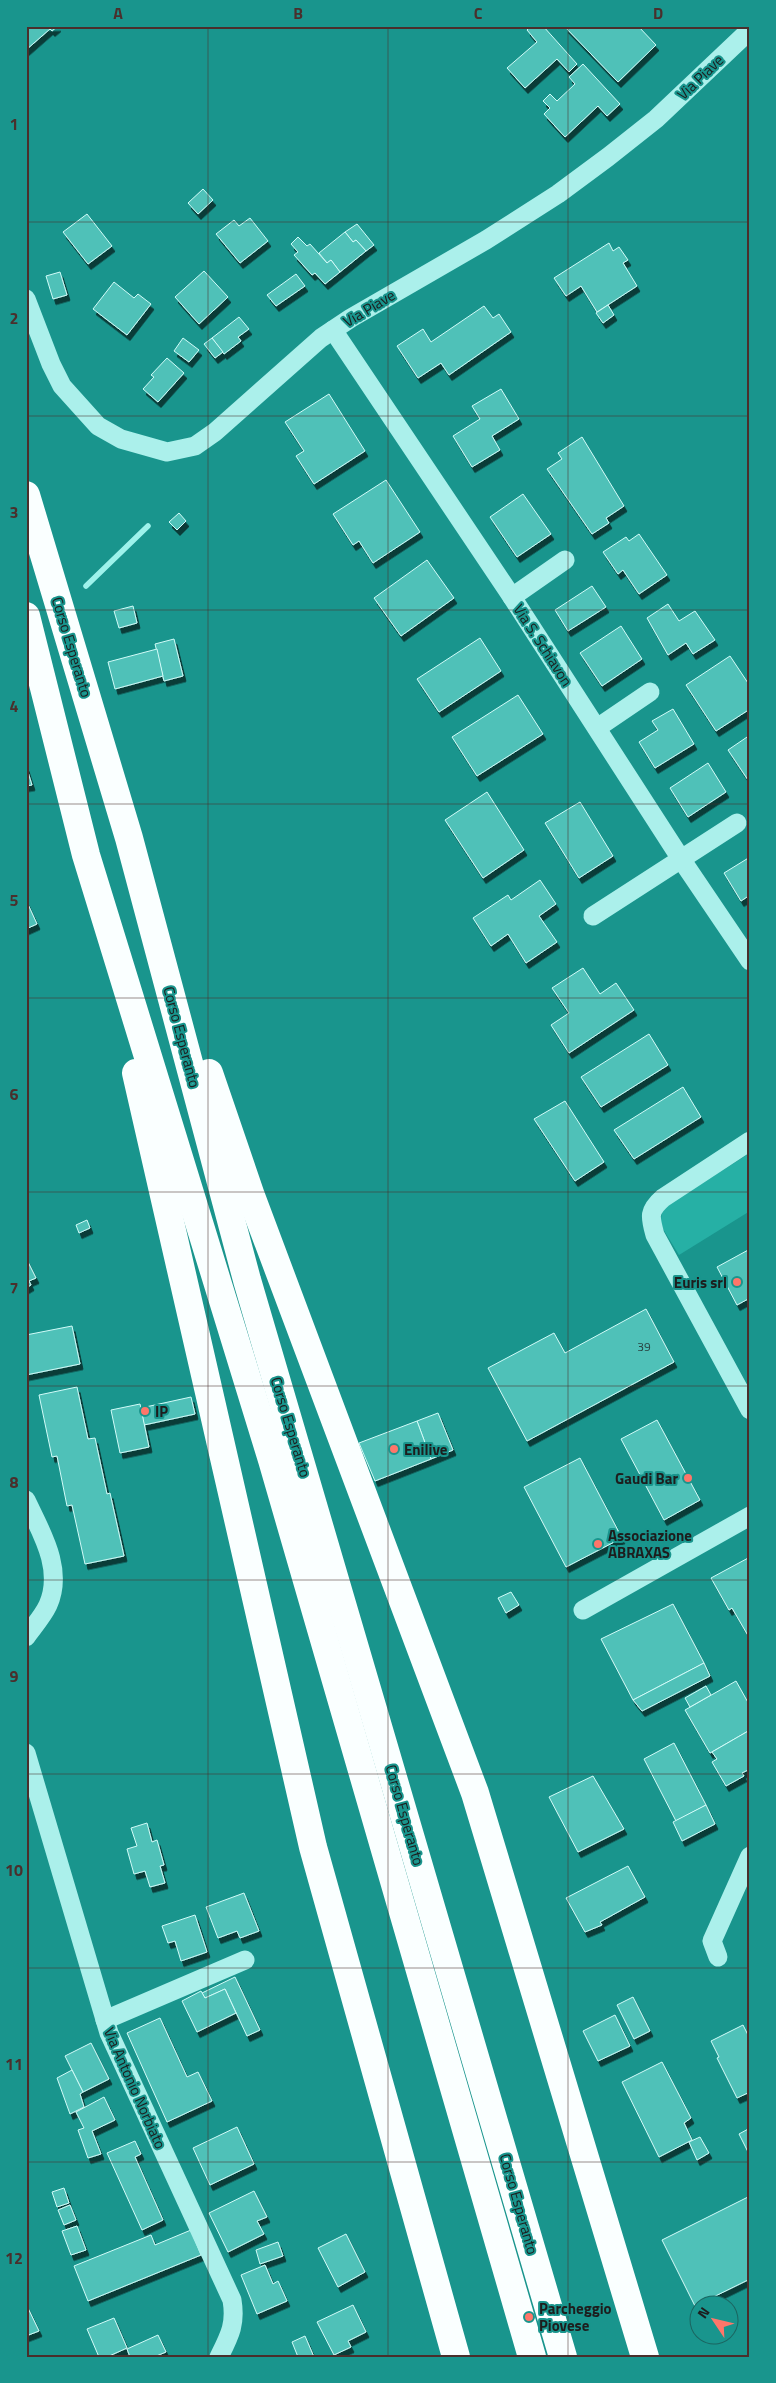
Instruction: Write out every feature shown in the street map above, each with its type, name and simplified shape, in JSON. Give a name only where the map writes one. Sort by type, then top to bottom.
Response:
[{"type":"highway","name":"Corso Esperanto","points":[[26,494],[129,838],[247,1280],[563,2357]]},
{"type":"highway","name":"Corso Esperanto","points":[[26,616],[86,855],[272,1460],[532,2357]]},
{"type":"highway","points":[[129,838],[251,1196],[475,1793],[645,2357]]},
{"type":"highway","points":[[86,855],[312,1847],[456,2357]]},
{"type":"street","name":"Via Piave","points":[[26,299],[51,364],[62,386],[98,426],[121,439],[167,452],[195,446],[215,432],[305,352],[333,330],[558,194],[656,119],[750,30]]},
{"type":"street","name":"Via S. Schiavon","points":[[333,330],[512,596],[681,859],[750,961]]},
{"type":"street","points":[[512,596],[565,560]]},
{"type":"street","points":[[597,728],[650,692]]},
{"type":"street","points":[[593,916],[737,823]]},
{"type":"street","points":[[750,1141],[662,1198],[653,1206],[651,1219],[655,1235],[750,1410]]},
{"type":"street","points":[[26,1500],[50,1553],[54,1580],[48,1605],[26,1637]]},
{"type":"street","points":[[583,1610],[750,1516]]},
{"type":"street","name":"Via Antonio Norbiato","points":[[26,1753],[112,2040],[232,2300],[235,2317],[231,2332],[219,2357]]},
{"type":"street","points":[[718,1956],[712,1941],[750,1856]]},
{"type":"street","points":[[105,2020],[245,1960]]},
{"type":"green space","points":[[750,1153],[750,1211],[679,1255],[660,1224],[663,1208]]},
{"type":"building","points":[[26,26],[58,26],[52,31],[50,29],[26,50]]},
{"type":"building","points":[[531,26],[543,26],[577,64],[569,72],[557,59],[525,88],[507,68],[537,42],[527,30]]},
{"type":"building","points":[[638,26],[656,45],[618,82],[565,27]]},
{"type":"building","points":[[583,64],[620,104],[607,116],[598,106],[565,137],[544,114],[550,108],[543,101],[550,94],[557,101],[575,84],[569,77]]},
{"type":"building","points":[[203,189],[213,200],[198,214],[188,203]]},
{"type":"building","points":[[87,214],[112,246],[88,264],[63,232]]},
{"type":"building","points":[[250,218],[268,241],[240,263],[216,234],[234,220],[239,226]]},
{"type":"building","points":[[357,224],[374,245],[366,251],[356,240],[353,242],[345,232]]},
{"type":"building","points":[[345,232],[353,242],[356,240],[366,251],[340,272],[331,260],[327,263],[319,253]]},
{"type":"building","points":[[298,237],[307,246],[310,244],[327,263],[331,260],[340,272],[325,284],[315,273],[312,275],[294,255],[298,252],[291,244]]},
{"type":"building","points":[[609,243],[613,251],[619,247],[628,260],[623,263],[637,286],[597,312],[581,286],[566,296],[554,278]]},
{"type":"building","points":[[204,271],[228,297],[199,324],[175,297]]},
{"type":"building","points":[[60,272],[67,295],[53,299],[46,276]]},
{"type":"building","points":[[296,274],[305,286],[276,306],[267,295]]},
{"type":"building","points":[[114,282],[134,298],[138,294],[151,304],[127,335],[93,309]]},
{"type":"building","points":[[608,305],[614,315],[603,323],[596,313]]},
{"type":"building","points":[[484,306],[493,318],[499,314],[511,332],[449,375],[441,363],[418,378],[397,346],[423,329],[431,342]]},
{"type":"building","points":[[239,317],[249,329],[238,337],[241,341],[224,354],[212,338]]},
{"type":"building","points":[[183,338],[199,350],[189,362],[174,351]]},
{"type":"building","points":[[212,338],[223,352],[215,358],[204,344]]},
{"type":"building","points":[[167,358],[184,373],[158,402],[143,389],[154,377],[151,375]]},
{"type":"building","points":[[501,389],[519,419],[492,436],[500,450],[472,467],[453,436],[480,419],[472,406]]},
{"type":"building","points":[[329,394],[365,451],[314,484],[296,456],[304,451],[285,422]]},
{"type":"building","points":[[582,437],[624,506],[606,518],[609,523],[592,534],[547,469],[562,459],[558,453]]},
{"type":"building","points":[[386,480],[420,532],[373,563],[359,541],[353,545],[333,514]]},
{"type":"building","points":[[523,494],[551,534],[517,557],[490,517]]},
{"type":"building","points":[[179,513],[186,521],[177,530],[169,522]]},
{"type":"building","points":[[639,534],[667,575],[639,594],[623,570],[618,574],[603,552],[626,537],[629,541]]},
{"type":"building","points":[[427,560],[454,598],[401,636],[374,598]]},
{"type":"building","points":[[592,586],[606,607],[568,631],[555,610]]},
{"type":"building","points":[[668,604],[679,621],[695,611],[715,640],[693,654],[686,643],[668,655],[647,618]]},
{"type":"building","points":[[133,606],[137,623],[119,628],[114,611]]},
{"type":"building","points":[[621,626],[642,659],[602,686],[580,653]]},
{"type":"building","points":[[480,638],[501,671],[439,712],[417,679]]},
{"type":"building","points":[[174,639],[183,676],[164,681],[155,644]]},
{"type":"building","points":[[157,649],[163,676],[115,689],[108,662]]},
{"type":"building","points":[[730,656],[750,686],[750,709],[716,731],[686,685]]},
{"type":"building","points":[[518,695],[543,734],[477,776],[452,737]]},
{"type":"building","points":[[673,709],[694,744],[655,768],[639,742],[658,730],[652,721]]},
{"type":"building","points":[[750,735],[750,783],[728,750]]},
{"type":"building","points":[[708,763],[726,792],[688,817],[670,788]]},
{"type":"building","points":[[26,766],[32,785],[26,786]]},
{"type":"building","points":[[487,792],[524,850],[483,878],[445,820]]},
{"type":"building","points":[[580,802],[613,856],[579,878],[545,823]]},
{"type":"building","points":[[750,857],[750,895],[741,901],[724,873]]},
{"type":"building","points":[[540,880],[556,904],[539,916],[557,942],[526,963],[508,934],[491,946],[473,918],[508,895],[511,900]]},
{"type":"building","points":[[26,900],[37,924],[26,929]]},
{"type":"building","points":[[583,968],[600,994],[616,983],[634,1010],[569,1053],[551,1025],[569,1013],[552,988]]},
{"type":"building","points":[[649,1034],[668,1065],[601,1107],[581,1077]]},
{"type":"building","points":[[683,1087],[701,1117],[634,1159],[614,1130]]},
{"type":"building","points":[[565,1101],[604,1162],[575,1181],[534,1119]]},
{"type":"building","points":[[87,1220],[90,1228],[79,1233],[76,1225]]},
{"type":"building","name":"Euris srl","points":[[750,1249],[750,1298],[737,1305],[717,1267]]},
{"type":"building","points":[[26,1258],[36,1278],[29,1281],[31,1285],[26,1288]]},
{"type":"building","points":[[646,1309],[674,1362],[527,1441],[488,1368],[554,1333],[565,1353]]},
{"type":"building","points":[[72,1326],[80,1364],[26,1375],[26,1335]]},
{"type":"building","points":[[77,1387],[88,1439],[95,1438],[107,1494],[110,1493],[124,1556],[85,1564],[72,1505],[67,1506],[57,1456],[52,1457],[39,1395]]},
{"type":"building","points":[[191,1397],[195,1414],[144,1425],[141,1408]]},
{"type":"building","points":[[140,1404],[149,1447],[120,1453],[111,1410]]},
{"type":"building","points":[[438,1413],[453,1450],[431,1459],[417,1421]]},
{"type":"building","points":[[657,1420],[700,1500],[664,1520],[621,1439]]},
{"type":"building","points":[[417,1421],[431,1459],[375,1481],[359,1443]]},
{"type":"building","points":[[580,1458],[622,1538],[566,1567],[524,1487]]},
{"type":"building","points":[[750,1557],[750,1639],[732,1608],[729,1610],[711,1578]]},
{"type":"building","points":[[511,1592],[519,1605],[506,1613],[498,1598]]},
{"type":"building","points":[[673,1604],[704,1663],[633,1700],[601,1639]]},
{"type":"building","points":[[704,1663],[710,1676],[642,1711],[633,1700]]},
{"type":"building","points":[[736,1681],[750,1706],[750,1730],[710,1753],[685,1710]]},
{"type":"building","points":[[706,1686],[711,1695],[690,1707],[685,1698]]},
{"type":"building","points":[[750,1730],[750,1769],[742,1773],[744,1776],[726,1786],[712,1762],[717,1759],[712,1752]]},
{"type":"building","points":[[674,1743],[706,1805],[676,1821],[644,1759]]},
{"type":"building","points":[[593,1776],[624,1829],[578,1852],[549,1797]]},
{"type":"building","points":[[706,1805],[715,1824],[682,1841],[673,1822]]},
{"type":"building","points":[[147,1823],[152,1842],[157,1840],[164,1865],[160,1866],[165,1883],[150,1887],[145,1871],[134,1874],[127,1849],[137,1846],[131,1828]]},
{"type":"building","points":[[628,1866],[645,1897],[600,1922],[602,1925],[585,1932],[566,1898]]},
{"type":"building","points":[[244,1893],[259,1931],[240,1938],[237,1931],[218,1938],[206,1907]]},
{"type":"building","points":[[195,1915],[207,1952],[181,1961],[175,1941],[168,1943],[162,1926]]},
{"type":"building","points":[[235,1977],[260,2030],[247,2036],[225,1989],[205,1998],[202,1993]]},
{"type":"building","points":[[225,1989],[236,2013],[197,2032],[182,2001],[201,1991],[205,1998]]},
{"type":"building","points":[[633,1997],[650,2031],[634,2039],[617,2005]]},
{"type":"building","points":[[615,2015],[630,2046],[598,2061],[583,2031]]},
{"type":"building","points":[[160,2018],[187,2077],[198,2072],[212,2101],[167,2122],[127,2033]]},
{"type":"building","points":[[743,2025],[750,2039],[750,2092],[737,2098],[717,2058],[719,2057],[711,2041]]},
{"type":"building","points":[[91,2043],[109,2079],[83,2092],[65,2056]]},
{"type":"building","points":[[662,2062],[691,2118],[684,2123],[692,2140],[659,2157],[622,2082]]},
{"type":"building","points":[[72,2070],[83,2092],[80,2094],[84,2107],[70,2114],[57,2078]]},
{"type":"building","points":[[104,2097],[115,2120],[92,2131],[101,2154],[88,2158],[78,2130],[84,2128],[76,2112]]},
{"type":"building","points":[[237,2127],[254,2164],[210,2185],[193,2148]]},
{"type":"building","points":[[750,2128],[750,2156],[739,2134]]},
{"type":"building","points":[[700,2137],[709,2153],[697,2160],[689,2142]]},
{"type":"building","points":[[135,2141],[141,2154],[135,2157],[163,2220],[142,2230],[107,2153]]},
{"type":"building","points":[[64,2188],[69,2203],[57,2207],[52,2192]]},
{"type":"building","points":[[254,2191],[267,2217],[257,2221],[264,2234],[228,2252],[209,2213]]},
{"type":"building","points":[[750,2196],[750,2279],[715,2296],[690,2296],[662,2240]]},
{"type":"building","points":[[70,2205],[76,2220],[64,2225],[58,2210]]},
{"type":"building","points":[[77,2226],[86,2250],[71,2255],[62,2231]]},
{"type":"building","points":[[191,2230],[201,2255],[88,2301],[74,2266],[151,2235],[155,2245]]},
{"type":"building","points":[[346,2234],[365,2272],[338,2287],[318,2248]]},
{"type":"building","points":[[278,2242],[283,2256],[260,2264],[256,2250]]},
{"type":"building","points":[[265,2265],[273,2284],[278,2281],[287,2301],[257,2314],[241,2275]]},
{"type":"building","points":[[26,2304],[39,2331],[26,2336]]},
{"type":"building","points":[[353,2305],[366,2332],[348,2341],[351,2347],[334,2355],[317,2322]]},
{"type":"building","points":[[114,2318],[127,2348],[107,2357],[99,2357],[87,2329]]},
{"type":"building","points":[[158,2335],[166,2352],[154,2357],[130,2357],[127,2349]]},
{"type":"building","points":[[305,2336],[314,2357],[298,2357],[292,2342]]},
{"type":"waterway","points":[[86,586],[148,526]]},
{"type":"place","name":"Euris srl","points":[[737,1282]]},
{"type":"place","name":"IP","points":[[145,1411]]},
{"type":"place","name":"Enilive","points":[[394,1449]]},
{"type":"place","name":"Gaudi Bar","points":[[688,1478]]},
{"type":"place","name":"Associazione ABRAXAS","points":[[598,1544]]},
{"type":"place","name":"Parcheggio Piovese","points":[[529,2317]]}]
